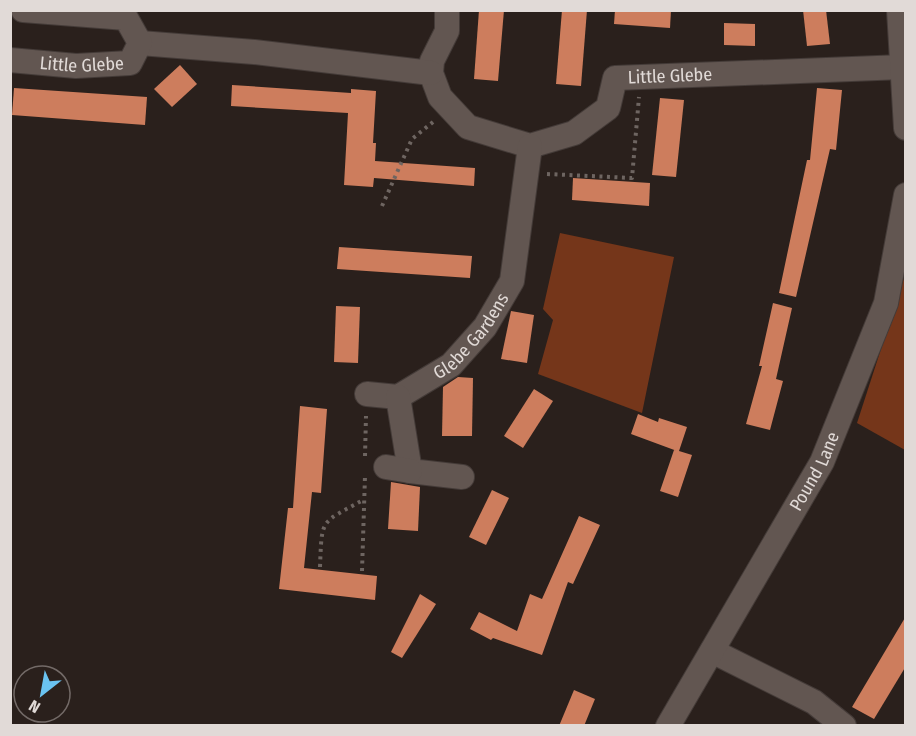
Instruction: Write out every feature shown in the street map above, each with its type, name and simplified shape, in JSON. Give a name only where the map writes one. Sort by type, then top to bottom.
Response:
[{"type":"street","name":"Little Glebe","points":[[23,10],[126,18],[140,43]]},
{"type":"street","points":[[447,10],[447,31],[432,61],[431,73],[440,97],[468,127],[530,146]]},
{"type":"street","points":[[899,10],[904,52],[906,128]]},
{"type":"street","name":"Little Glebe","points":[[10,60],[76,66],[130,63],[140,43]]},
{"type":"street","name":"Little Glebe","points":[[140,43],[254,52],[431,73]]},
{"type":"street","name":"Little Glebe","points":[[530,146],[574,133],[608,108],[615,78],[641,78],[904,52]]},
{"type":"street","name":"Glebe Gardens","points":[[398,397],[451,364],[485,327],[512,281],[530,146]]},
{"type":"street","name":"Pound Lane","points":[[668,726],[822,462],[886,303],[906,195]]},
{"type":"street","points":[[367,394],[398,397],[410,471]]},
{"type":"street","points":[[386,467],[462,477]]},
{"type":"street","points":[[712,651],[814,702],[842,725]]},
{"type":"path","points":[[526,173],[632,178],[641,78]]},
{"type":"path","points":[[382,206],[412,139],[450,108]]},
{"type":"path","points":[[362,571],[367,394]]},
{"type":"path","points":[[320,567],[321,528],[330,518],[364,500]]},
{"type":"shaded area","points":[[560,233],[674,257],[642,413],[538,374],[553,320],[543,309]]},
{"type":"shaded area","points":[[905,275],[905,450],[857,423]]},
{"type":"building","points":[[479,10],[504,10],[498,81],[474,79]]},
{"type":"building","points":[[562,10],[587,10],[581,86],[556,84]]},
{"type":"building","points":[[615,10],[671,10],[670,28],[614,24]]},
{"type":"building","points":[[803,10],[826,10],[830,44],[807,46]]},
{"type":"building","points":[[724,23],[755,24],[755,46],[724,45]]},
{"type":"building","points":[[180,65],[197,84],[172,107],[154,89]]},
{"type":"building","points":[[232,85],[351,93],[351,89],[376,91],[373,143],[376,143],[375,161],[475,168],[474,186],[374,178],[373,187],[344,185],[348,113],[231,106]]},
{"type":"building","points":[[14,88],[147,97],[145,125],[12,115]]},
{"type":"building","points":[[817,88],[842,90],[836,150],[830,149],[796,297],[779,293],[807,160],[810,160]]},
{"type":"building","points":[[660,98],[684,100],[676,177],[652,175]]},
{"type":"building","points":[[573,178],[650,183],[649,206],[572,200]]},
{"type":"building","points":[[339,247],[472,256],[470,278],[337,269]]},
{"type":"building","points":[[773,303],[792,308],[776,379],[783,381],[770,430],[746,424],[762,366],[759,366]]},
{"type":"building","points":[[336,306],[360,307],[358,363],[334,362]]},
{"type":"building","points":[[511,311],[534,315],[527,363],[501,359]]},
{"type":"building","points":[[458,377],[473,378],[472,436],[442,436],[443,387]]},
{"type":"building","points":[[534,389],[553,401],[523,448],[504,436]]},
{"type":"building","points":[[300,406],[327,409],[321,493],[312,492],[304,568],[377,576],[375,600],[279,589],[288,508],[293,508]]},
{"type":"building","points":[[638,414],[658,422],[659,418],[687,427],[679,451],[692,455],[678,497],[660,491],[674,450],[677,451],[631,434]]},
{"type":"building","points":[[391,482],[420,487],[418,531],[388,529]]},
{"type":"building","points":[[492,490],[509,498],[486,545],[469,537]]},
{"type":"building","points":[[579,516],[600,525],[573,584],[568,582],[542,655],[493,638],[491,640],[470,629],[479,612],[517,631],[530,594],[542,599]]},
{"type":"building","points":[[420,594],[436,604],[402,658],[391,652]]},
{"type":"building","points":[[906,616],[906,666],[874,719],[852,707]]},
{"type":"building","points":[[574,690],[595,699],[584,726],[559,726]]}]
